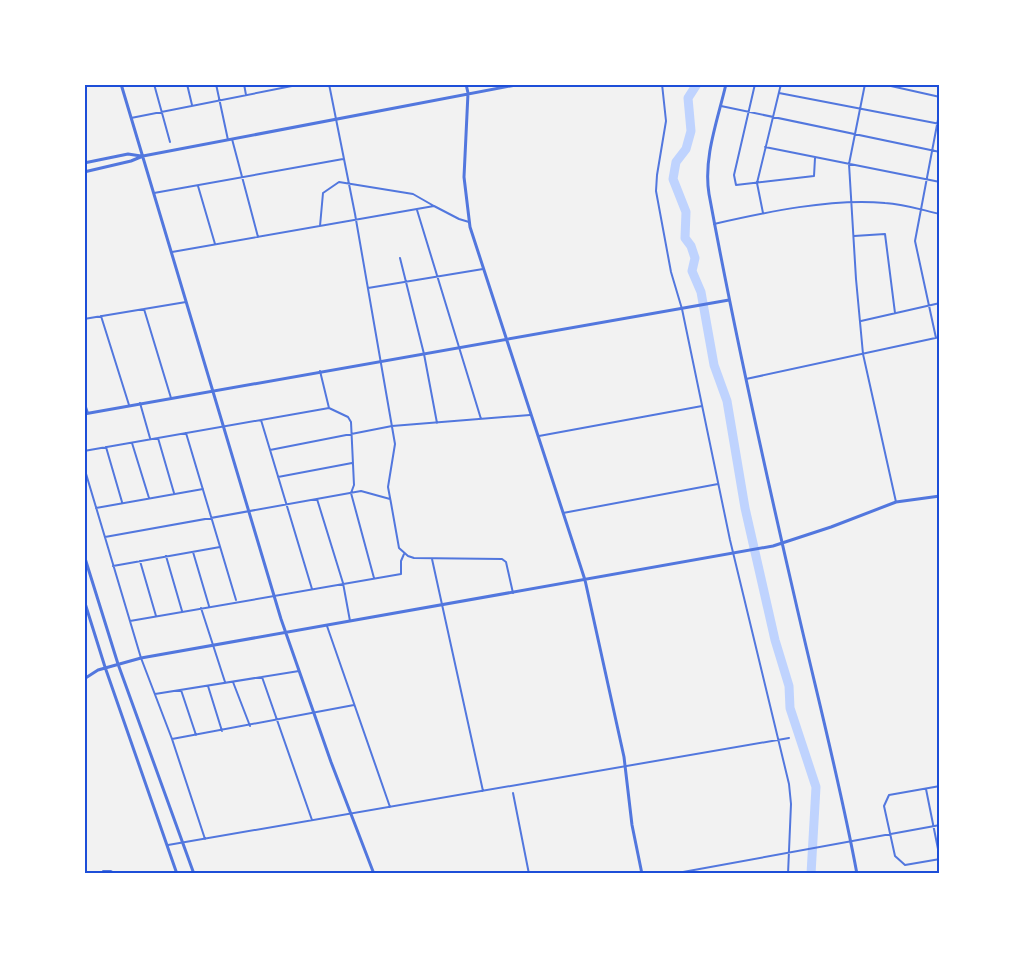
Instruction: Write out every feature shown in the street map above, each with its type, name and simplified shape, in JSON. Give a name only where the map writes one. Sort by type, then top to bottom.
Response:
[{"type":"street","points":[[121,84],[286,633],[350,814],[374,874]]},
{"type":"street","points":[[154,84],[170,142]]},
{"type":"street","points":[[187,84],[192,105]]},
{"type":"street","points":[[216,84],[258,237]]},
{"type":"street","points":[[244,84],[246,94]]},
{"type":"street","points":[[272,84],[273,89]]},
{"type":"street","points":[[132,118],[300,84]]},
{"type":"street","points":[[329,84],[395,444],[388,487],[399,548],[404,554],[414,558],[502,559],[506,562],[513,593]]},
{"type":"street","points":[[466,84],[468,93],[464,177],[469,222],[585,580],[625,766],[632,825],[642,874]]},
{"type":"street","points":[[84,172],[143,156],[521,84]]},
{"type":"street","points":[[662,84],[666,121],[656,191],[672,272],[683,308],[718,484],[789,784],[788,874]]},
{"type":"street","points":[[726,84],[706,178],[746,379],[857,874]]},
{"type":"street","points":[[755,84],[734,175],[736,185],[814,176],[815,158]]},
{"type":"street","points":[[764,213],[757,183],[781,84]]},
{"type":"street","points":[[865,84],[849,164],[862,353],[896,502]]},
{"type":"street","points":[[882,84],[940,97]]},
{"type":"street","points":[[779,93],[939,124]]},
{"type":"street","points":[[721,106],[940,152]]},
{"type":"street","points":[[746,379],[938,337],[915,242],[940,109]]},
{"type":"street","points":[[765,147],[940,182]]},
{"type":"street","points":[[84,163],[128,154],[143,156]]},
{"type":"street","points":[[154,193],[344,158]]},
{"type":"street","points":[[320,226],[323,193],[335,183],[413,194],[469,222]]},
{"type":"street","points":[[198,186],[215,244]]},
{"type":"street","points":[[714,224],[783,209],[853,203],[889,203],[940,214]]},
{"type":"street","points":[[172,252],[434,206]]},
{"type":"street","points":[[417,209],[481,419]]},
{"type":"street","points":[[854,236],[885,234],[896,313]]},
{"type":"street","points":[[400,258],[424,354],[436,423]]},
{"type":"street","points":[[368,288],[484,269]]},
{"type":"street","points":[[84,401],[86,413],[729,300]]},
{"type":"street","points":[[84,319],[186,302]]},
{"type":"street","points":[[860,321],[940,303]]},
{"type":"street","points":[[144,309],[171,398]]},
{"type":"street","points":[[101,316],[129,406]]},
{"type":"street","points":[[321,371],[329,408]]},
{"type":"street","points":[[140,404],[151,440]]},
{"type":"street","points":[[538,437],[702,406]]},
{"type":"street","points":[[84,451],[329,408],[350,419],[354,485],[351,493],[374,578]]},
{"type":"street","points":[[270,450],[392,426],[530,415]]},
{"type":"street","points":[[261,420],[312,589]]},
{"type":"street","points":[[186,433],[236,601]]},
{"type":"street","points":[[158,438],[175,494]]},
{"type":"street","points":[[132,443],[149,498]]},
{"type":"street","points":[[106,447],[123,503]]},
{"type":"street","points":[[278,477],[353,463]]},
{"type":"street","points":[[84,467],[141,658],[172,739],[205,839]]},
{"type":"street","points":[[563,513],[718,484]]},
{"type":"street","points":[[96,508],[202,489]]},
{"type":"street","points":[[105,537],[361,491],[390,499]]},
{"type":"street","points":[[84,679],[98,669],[141,658],[773,546],[896,502],[940,496]]},
{"type":"street","points":[[317,499],[343,584],[351,622]]},
{"type":"street","points":[[113,566],[220,547]]},
{"type":"street","points":[[192,552],[209,606]]},
{"type":"street","points":[[130,621],[401,574],[401,561],[404,554]]},
{"type":"street","points":[[84,555],[118,664],[194,874]]},
{"type":"street","points":[[166,556],[182,611]]},
{"type":"street","points":[[432,558],[483,791]]},
{"type":"street","points":[[140,561],[156,616]]},
{"type":"street","points":[[84,600],[105,668],[177,874]]},
{"type":"street","points":[[201,608],[225,683]]},
{"type":"street","points":[[327,626],[390,807]]},
{"type":"street","points":[[155,694],[299,671]]},
{"type":"street","points":[[262,677],[312,820]]},
{"type":"street","points":[[233,682],[250,726]]},
{"type":"street","points":[[208,686],[222,730]]},
{"type":"street","points":[[181,690],[196,735]]},
{"type":"street","points":[[172,739],[354,705]]},
{"type":"street","points":[[166,846],[789,738]]},
{"type":"street","points":[[926,789],[940,859],[904,865],[895,856],[890,834],[884,806],[889,795],[940,786]]},
{"type":"street","points":[[513,793],[530,874]]},
{"type":"street","points":[[672,874],[940,825]]},
{"type":"street","points":[[101,874],[103,871],[116,874]]},
{"type":"waterway","points":[[697,84],[688,98],[691,131],[686,149],[676,162],[673,179],[686,212],[685,238],[695,258],[692,271],[701,292],[714,365],[727,401],[745,508],[775,640],[789,686],[790,708],[816,787],[811,874]]}]
